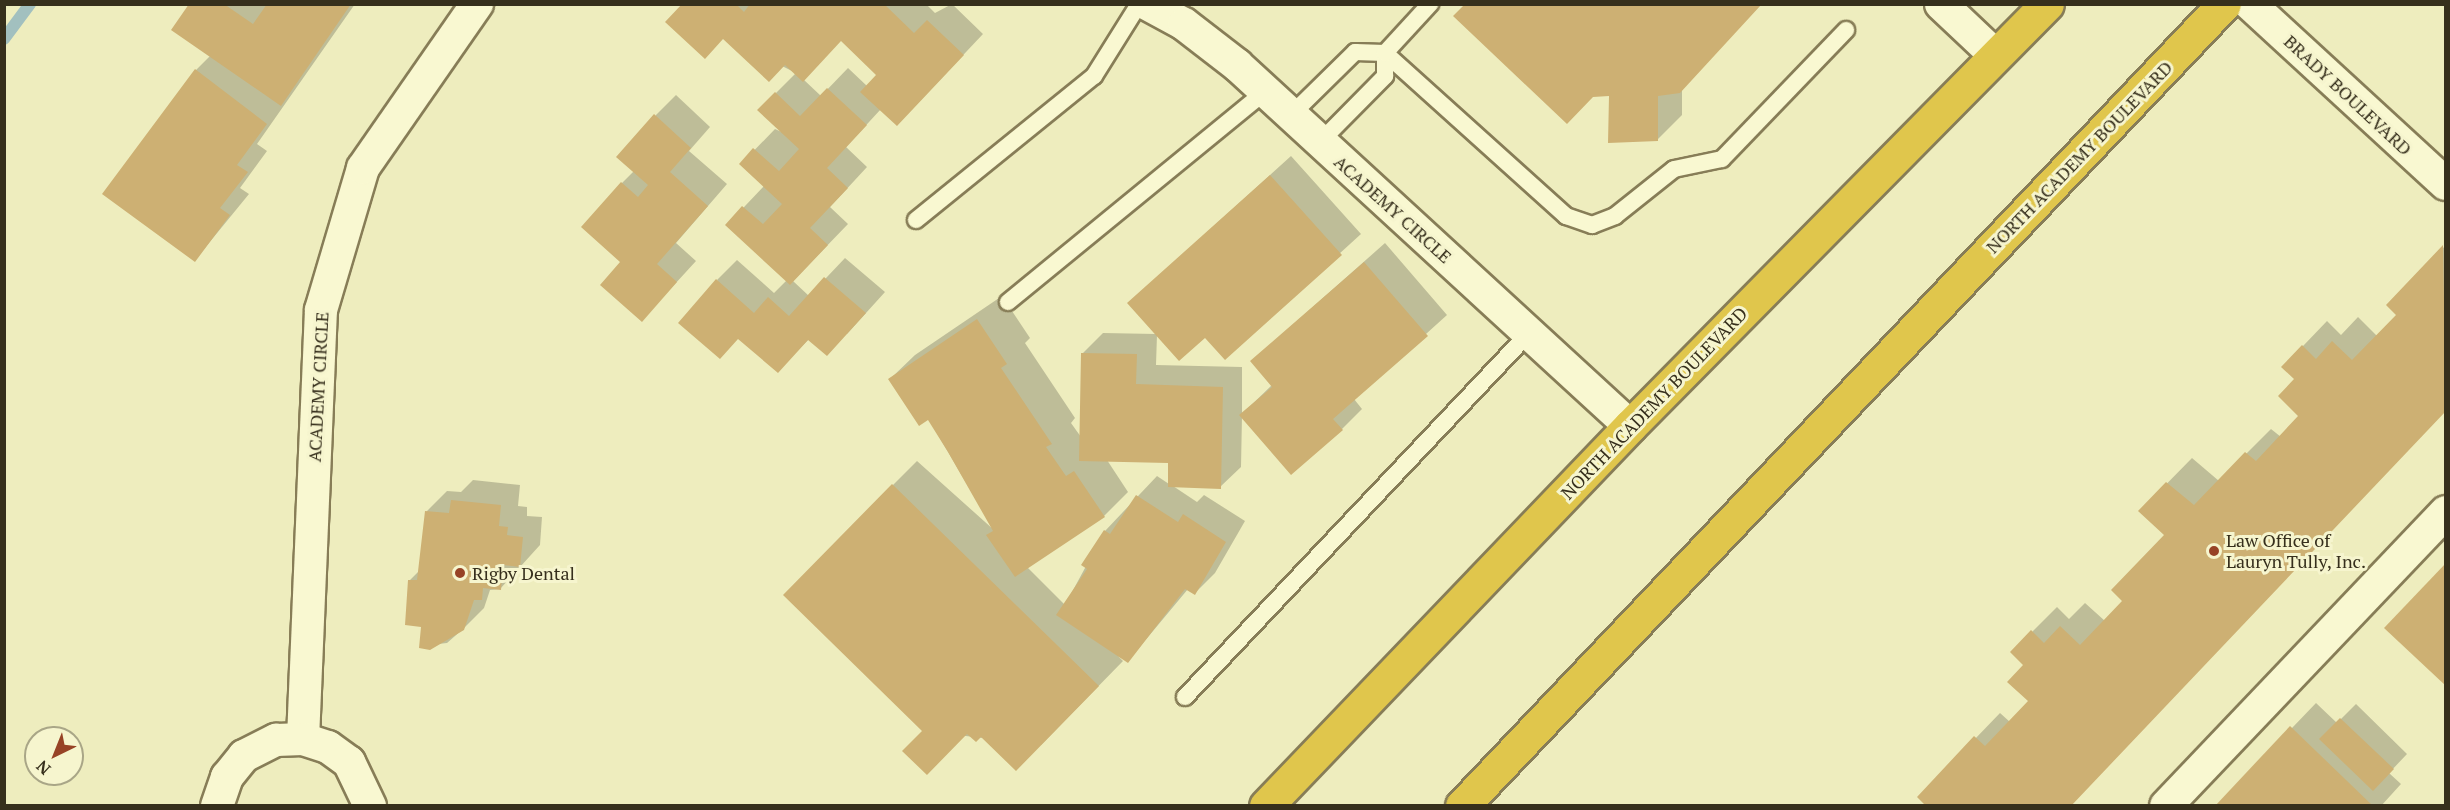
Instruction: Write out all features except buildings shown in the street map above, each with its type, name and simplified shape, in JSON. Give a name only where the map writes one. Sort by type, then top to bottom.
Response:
[{"type":"highway","name":"NORTH ACADEMY BOULEVARD","points":[[1266,806],[1630,426],[2047,4]]},
{"type":"highway","name":"NORTH ACADEMY BOULEVARD","points":[[1462,806],[2224,4]]},
{"type":"street","name":"ACADEMY CIRCLE","points":[[303,739],[321,310],[363,168],[477,4]]},
{"type":"street","name":"ACADEMY CIRCLE","points":[[1147,4],[1184,24],[1266,91],[1630,426]]},
{"type":"street","points":[[1941,4],[1996,56]]},
{"type":"street","name":"BRADY BOULEVARD","points":[[2250,4],[2445,184]]},
{"type":"street","points":[[2166,806],[2445,512]]},
{"type":"street","points":[[217,806],[227,777],[244,756],[276,740],[303,739],[328,747],[349,762],[370,806]]},
{"type":"lane","points":[[916,220],[1094,76],[1139,4]]},
{"type":"lane","points":[[1320,142],[1384,76],[1384,53],[1430,4]]},
{"type":"lane","points":[[1291,115],[1355,52],[1384,53],[1566,216],[1592,225],[1615,216],[1674,169],[1722,159],[1846,30]]},
{"type":"lane","points":[[1008,302],[1266,91]]},
{"type":"lane","points":[[1185,697],[1529,333]]},
{"type":"waterway","points":[[4,39],[30,4]]},
{"type":"place","name":"Law Office of Lauryn Tully, Inc.","points":[[2214,551]]},
{"type":"place","name":"Rigby Dental","points":[[460,573]]}]
